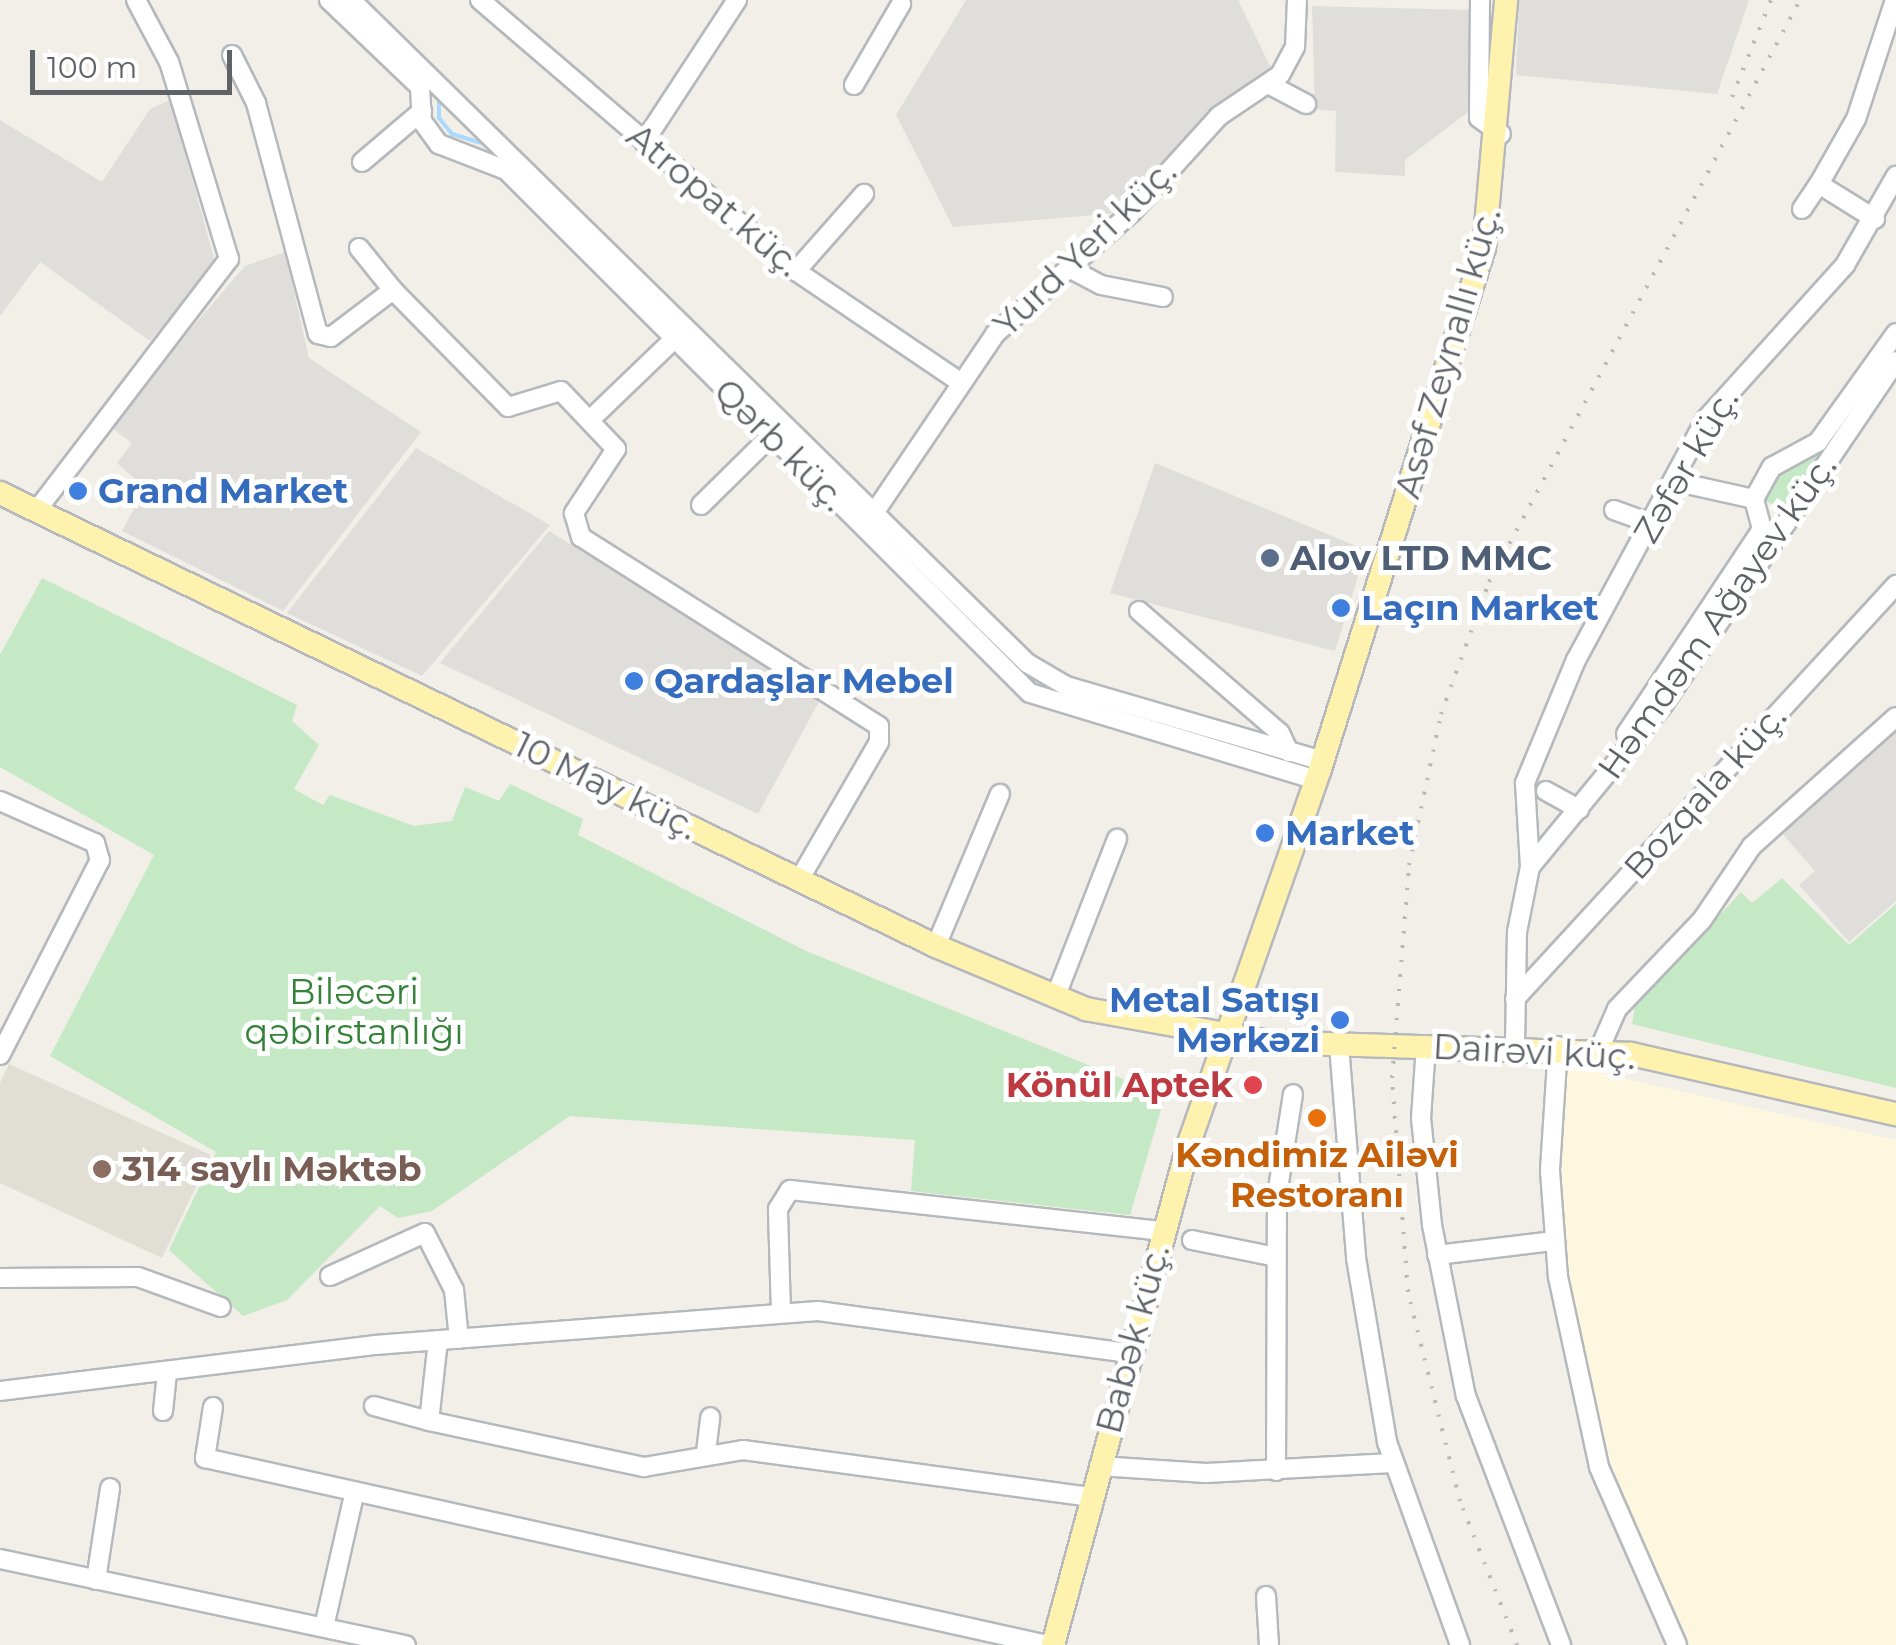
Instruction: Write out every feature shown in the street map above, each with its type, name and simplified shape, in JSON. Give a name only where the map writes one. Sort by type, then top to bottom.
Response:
[{"type":"main road","name":"Asəf Zeynallı küç.","points":[[1226,1038],[1320,770],[1484,248],[1501,134],[1506,0]]},
{"type":"main road","name":"10 May küç.","points":[[0,492],[936,946],[1055,998],[1226,1038]]},
{"type":"main road","name":"Dairəvi küç.","points":[[1226,1038],[1339,1045],[1514,1045],[1599,1050],[1896,1114]]},
{"type":"main road","name":"Babək küç.","points":[[1050,1645],[1162,1232],[1226,1038]]},
{"type":"street","points":[[37,510],[229,259],[169,62],[136,0]]},
{"type":"street","name":"Qərb küç.","points":[[328,0],[420,87],[422,111],[439,144],[506,170],[1030,693],[1320,770]]},
{"type":"street","name":"Qərb küç.","points":[[351,0],[1046,677],[1289,752],[1320,770]]},
{"type":"street","name":"Atropat küç.","points":[[480,0],[796,271],[960,382]]},
{"type":"street","points":[[644,142],[736,0]]},
{"type":"street","name":"Yurd Yeri küç.","points":[[874,513],[995,334],[1069,268],[1219,116],[1270,84],[1295,48],[1297,0]]},
{"type":"street","points":[[1802,209],[1856,119],[1895,0]]},
{"type":"street","points":[[1478,1],[1479,118],[1501,134]]},
{"type":"street","points":[[854,85],[904,5]]},
{"type":"street","points":[[232,55],[256,102],[318,334],[331,338],[393,290]]},
{"type":"street","points":[[1270,84],[1306,104]]},
{"type":"street","points":[[362,162],[422,111]]},
{"type":"street","name":"Zəfər küç.","points":[[1530,867],[1524,788],[1576,660],[1649,522],[1715,408],[1875,219],[1896,176]]},
{"type":"street","points":[[1820,184],[1875,219]]},
{"type":"street","points":[[796,271],[864,194]]},
{"type":"street","points":[[359,248],[393,290],[508,407],[554,386],[592,418],[616,449],[574,513],[581,537],[879,726],[799,880]]},
{"type":"street","points":[[1069,268],[1163,297]]},
{"type":"street","points":[[1614,750],[1762,529],[1754,499],[1772,466],[1818,442],[1896,333]]},
{"type":"street","points":[[592,418],[674,339]]},
{"type":"street","name":"Həmdəm Ağayev küç.","points":[[1530,867],[1664,705],[1896,361]]},
{"type":"street","points":[[701,505],[771,436]]},
{"type":"street","points":[[1673,481],[1754,499]]},
{"type":"street","points":[[1614,510],[1649,522]]},
{"type":"street","name":"Bozqala küç.","points":[[1515,999],[1896,584]]},
{"type":"street","points":[[1139,611],[1280,733],[1289,752]]},
{"type":"street","points":[[1599,1050],[1617,1009],[1702,920],[1752,846],[1896,717]]},
{"type":"street","points":[[1546,791],[1579,810]]},
{"type":"street","points":[[936,946],[1000,794]]},
{"type":"street","points":[[0,802],[95,843],[100,860],[0,1055]]},
{"type":"street","points":[[1055,998],[1117,839]]},
{"type":"street","points":[[1514,1045],[1515,999],[1530,867]]},
{"type":"street","points":[[1339,1045],[1356,1258],[1392,1463],[1460,1645]]},
{"type":"street","points":[[1426,1045],[1420,1118],[1437,1255],[1485,1463],[1560,1645]]},
{"type":"street","points":[[1558,1046],[1552,1240],[1599,1467],[1676,1645]]},
{"type":"street","points":[[1276,1470],[1276,1257],[1292,1094]]},
{"type":"street","points":[[781,1313],[778,1209],[790,1190],[1162,1232]]},
{"type":"street","points":[[330,1276],[425,1233],[454,1290],[460,1339]]},
{"type":"street","points":[[1192,1240],[1276,1257]]},
{"type":"street","points":[[1437,1255],[1552,1240]]},
{"type":"street","points":[[0,1278],[138,1278],[221,1307]]},
{"type":"street","points":[[0,1390],[438,1340],[781,1313],[1127,1354]]},
{"type":"street","points":[[430,1420],[438,1340]]},
{"type":"street","points":[[164,1411],[166,1374]]},
{"type":"street","points":[[213,1406],[205,1458],[1050,1645]]},
{"type":"street","points":[[374,1406],[644,1467],[706,1452],[1092,1497]]},
{"type":"street","points":[[706,1452],[710,1417]]},
{"type":"street","points":[[1099,1466],[1276,1470],[1392,1463]]},
{"type":"street","points":[[96,1580],[110,1488]]},
{"type":"street","points":[[324,1627],[355,1492]]},
{"type":"street","points":[[0,1559],[406,1645]]},
{"type":"street","points":[[1266,1596],[1269,1645]]},
{"type":"shaded area","points":[[966,0],[1238,0],[1272,70],[1212,106],[1118,213],[953,227],[896,115]]},
{"type":"shaded area","points":[[1519,0],[1749,0],[1717,94],[1516,75]]},
{"type":"shaded area","points":[[1312,6],[1471,10],[1472,109],[1405,160],[1405,176],[1335,172],[1336,111],[1315,109]]},
{"type":"shaded area","points":[[170,100],[216,265],[150,341],[40,262],[0,316],[0,120],[102,182],[150,109]]},
{"type":"shaded area","points":[[285,252],[309,358],[421,432],[283,611],[122,531],[145,488],[117,463],[132,443],[108,425],[245,266]]},
{"type":"shaded area","points":[[416,448],[550,525],[422,676],[287,613]]},
{"type":"shaded area","points":[[1155,463],[1366,550],[1335,651],[1110,593]]},
{"type":"shaded area","name":"Qardaşlar Mebel","points":[[549,531],[821,698],[758,814],[440,663]]},
{"type":"shaded area","points":[[1896,726],[1896,901],[1849,942],[1799,885],[1815,871],[1778,829]]},
{"type":"shaded area","name":"314 saylı Məktəb","points":[[9,1064],[211,1155],[162,1258],[0,1183],[0,1083]]},
{"type":"shaded area","points":[[1560,1064],[1896,1140],[1896,1645],[1685,1645],[1603,1464],[1557,1243]]},
{"type":"green space","points":[[1896,339],[1896,352],[1785,510],[1765,501],[1775,474],[1818,451]]},
{"type":"green space","name":"Biləcəri qəbirstanlığı","points":[[42,578],[297,705],[292,721],[319,745],[294,789],[323,805],[330,795],[414,826],[452,821],[465,787],[499,801],[510,784],[583,819],[578,835],[806,951],[1165,1096],[1130,1215],[911,1191],[915,1140],[570,1116],[432,1211],[398,1218],[380,1206],[287,1300],[243,1316],[169,1250],[216,1152],[50,1056],[154,855],[0,767],[0,655]]},
{"type":"green space","points":[[1782,878],[1849,945],[1896,904],[1896,1088],[1632,1024],[1635,1007],[1741,892],[1752,903]]},
{"type":"waterway","points":[[439,98],[439,118],[452,134],[489,145]]},
{"type":"railway","points":[[1732,97],[1771,0]]},
{"type":"railway","points":[[1517,1645],[1460,1501],[1408,1292],[1392,1078],[1409,865],[1441,714],[1489,582],[1800,0]]},
{"type":"place","name":"Grand Market","points":[[78,491]]},
{"type":"place","name":"Alov LTD MMC","points":[[1270,558]]},
{"type":"place","name":"Laçın Market","points":[[1341,608]]},
{"type":"place","name":"Qardaşlar Mebel","points":[[634,681]]},
{"type":"place","name":"Market","points":[[1265,833]]},
{"type":"place","name":"Metal Satışı Mərkəzi","points":[[1340,1020]]},
{"type":"place","name":"Könül Aptek","points":[[1253,1085]]},
{"type":"place","name":"Kəndimiz Ailəvi Restoranı","points":[[1317,1118]]},
{"type":"place","name":"314 saylı Məktəb","points":[[102,1169]]}]
